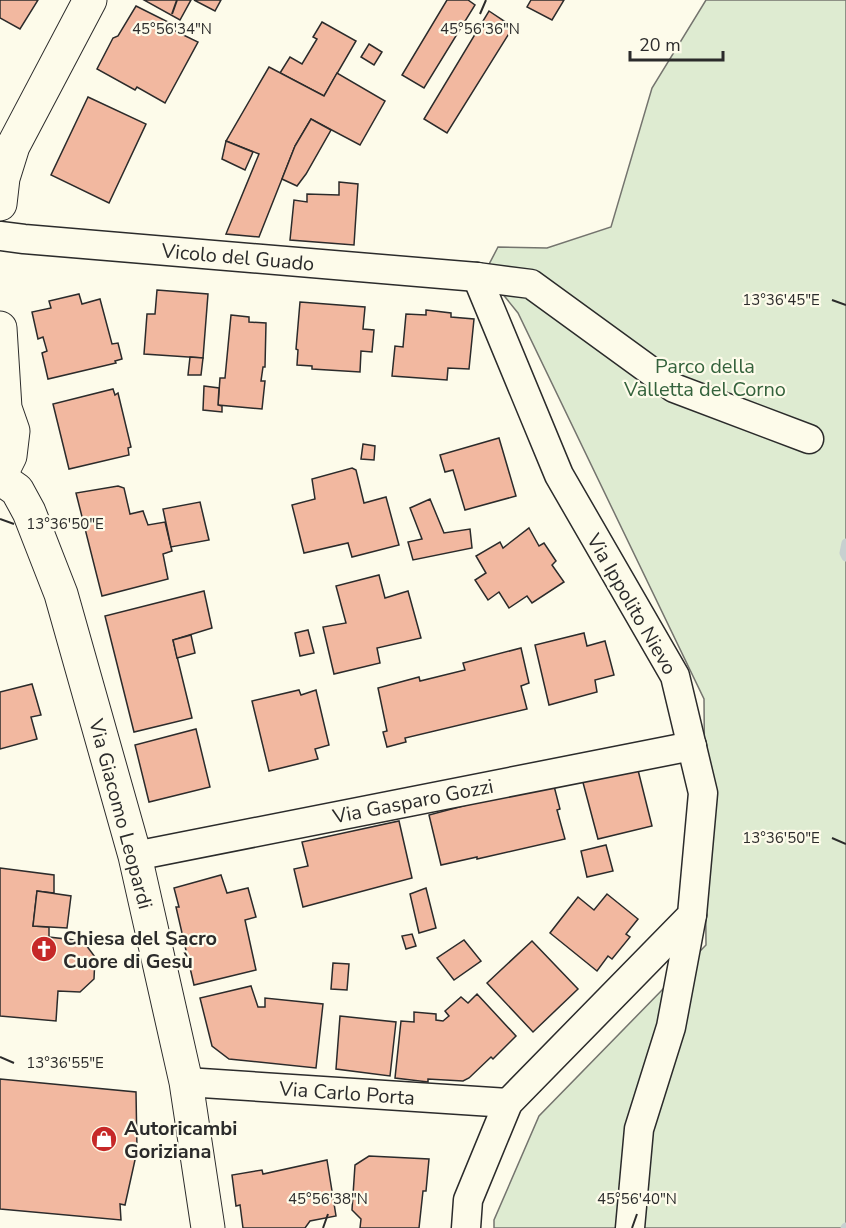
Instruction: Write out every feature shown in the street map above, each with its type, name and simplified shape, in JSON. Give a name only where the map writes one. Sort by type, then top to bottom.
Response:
[{"type":"main road","points":[[0,204],[6,143],[90,0]]},
{"type":"main road","points":[[0,328],[3,405],[13,431],[10,456],[0,477]]},
{"type":"main road","name":"Via Giacomo Leopardi","points":[[0,477],[17,490],[15,506],[62,594],[135,856],[186,1082],[208,1228]]},
{"type":"street","name":"Vicolo del Guado","points":[[0,236],[477,277],[531,284],[674,388],[809,439]]},
{"type":"street","name":"Via Ippolito Nievo","points":[[477,277],[559,475],[675,676],[703,793],[692,915],[671,1027],[639,1129],[630,1228]]},
{"type":"street","name":"Via Gasparo Gozzi","points":[[135,856],[692,746]]},
{"type":"street","points":[[466,1228],[468,1200],[508,1103],[692,915]]},
{"type":"street","name":"Via Carlo Porta","points":[[186,1082],[508,1103]]},
{"type":"green space","name":"Parco della Valletta del Corno","points":[[706,0],[846,0],[846,1228],[494,1228],[494,1220],[539,1116],[706,945],[704,699],[518,313],[485,272],[498,247],[547,248],[611,227],[652,88]]},
{"type":"building","points":[[0,0],[38,0],[20,29],[0,18]]},
{"type":"building","points":[[144,0],[191,0],[180,20]]},
{"type":"building","points":[[194,0],[221,0],[215,11]]},
{"type":"building","points":[[447,0],[468,0],[475,5],[424,88],[402,75]]},
{"type":"building","points":[[531,0],[564,0],[552,20],[527,7]]},
{"type":"building","points":[[136,6],[172,24],[173,30],[198,42],[165,103],[97,69],[113,38],[118,36]]},
{"type":"building","points":[[489,11],[513,27],[447,133],[424,119]]},
{"type":"building","points":[[322,22],[356,41],[324,96],[280,73],[290,57],[302,64],[317,39],[313,37]]},
{"type":"building","points":[[369,44],[382,52],[374,65],[361,57]]},
{"type":"building","points":[[269,67],[324,96],[337,73],[385,101],[360,145],[311,119],[295,146],[259,237],[226,234],[259,154],[226,141]]},
{"type":"building","points":[[88,97],[146,124],[109,203],[51,175]]},
{"type":"building","points":[[311,119],[331,130],[297,186],[282,179],[295,146]]},
{"type":"building","points":[[226,141],[253,152],[245,170],[222,159]]},
{"type":"building","points":[[339,182],[358,184],[354,245],[290,240],[294,200],[307,202],[307,194],[339,195]]},
{"type":"building","points":[[157,290],[208,294],[203,358],[144,354],[147,314],[155,314]]},
{"type":"building","points":[[79,294],[82,304],[100,299],[112,344],[118,343],[122,359],[115,361],[116,363],[48,379],[42,353],[47,351],[43,337],[38,339],[32,312],[51,308],[49,301]]},
{"type":"building","points":[[300,302],[365,307],[363,329],[374,330],[372,352],[361,351],[360,372],[312,369],[312,366],[297,365]]},
{"type":"building","points":[[426,310],[451,313],[451,317],[474,319],[469,369],[448,368],[447,380],[392,376],[395,346],[403,347],[406,314],[426,315]]},
{"type":"building","points":[[231,315],[249,317],[249,322],[266,323],[265,367],[263,367],[261,381],[265,381],[262,409],[218,405],[220,378],[225,378]]},
{"type":"building","points":[[190,357],[203,358],[201,375],[188,375]]},
{"type":"building","points":[[204,386],[219,388],[218,405],[222,406],[222,412],[203,410]]},
{"type":"building","points":[[113,389],[115,395],[118,393],[131,447],[128,448],[129,455],[69,469],[53,404]]},
{"type":"building","points":[[499,438],[516,496],[465,510],[453,470],[445,472],[440,455]]},
{"type":"building","points":[[363,444],[375,446],[374,460],[361,459]]},
{"type":"building","points":[[352,468],[356,470],[364,503],[386,497],[399,545],[352,557],[348,543],[304,553],[292,505],[315,499],[312,479]]},
{"type":"building","points":[[118,486],[124,488],[130,514],[143,511],[148,525],[165,522],[172,551],[163,554],[168,579],[102,596],[76,493]]},
{"type":"building","points":[[430,499],[444,533],[470,529],[472,548],[413,560],[408,542],[422,539],[410,508]]},
{"type":"building","points":[[200,502],[209,540],[171,547],[163,509]]},
{"type":"building","points":[[529,528],[539,546],[544,543],[556,561],[552,565],[564,582],[532,603],[527,596],[509,608],[499,592],[488,600],[475,580],[486,573],[476,556],[500,542],[503,548]]},
{"type":"building","points":[[379,575],[385,598],[408,591],[421,638],[377,648],[380,663],[334,674],[323,627],[346,623],[336,586]]},
{"type":"building","points":[[204,591],[212,628],[173,640],[192,718],[134,732],[105,616]]},
{"type":"building","points":[[308,630],[314,653],[300,656],[295,633]]},
{"type":"building","points":[[584,633],[587,646],[605,641],[614,675],[595,680],[597,692],[549,705],[535,645]]},
{"type":"building","points":[[191,635],[195,653],[177,658],[173,640]]},
{"type":"building","points":[[521,648],[529,683],[521,686],[527,709],[405,738],[406,742],[387,747],[383,732],[387,731],[378,688],[419,677],[420,681],[465,670],[463,663]]},
{"type":"building","points":[[32,684],[41,715],[31,717],[37,739],[0,749],[0,692]]},
{"type":"building","points":[[299,690],[301,695],[316,690],[329,745],[315,749],[318,759],[269,771],[252,701]]},
{"type":"building","points":[[196,729],[210,787],[149,802],[135,745]]},
{"type":"building","points":[[636,762],[652,826],[598,839],[581,775]]},
{"type":"building","points":[[538,786],[554,786],[560,809],[557,810],[565,839],[441,865],[429,815]]},
{"type":"building","points":[[399,821],[412,878],[303,907],[294,869],[308,866],[302,842]]},
{"type":"building","points":[[606,845],[613,871],[587,877],[581,851]]},
{"type":"building","name":"Chiesa del Sacro Cuore di Gesù","points":[[0,868],[54,875],[54,893],[37,891],[33,926],[49,927],[49,937],[83,941],[95,957],[94,979],[80,992],[58,991],[56,1021],[0,1016]]},
{"type":"building","points":[[221,875],[227,893],[248,888],[256,917],[245,920],[256,970],[194,985],[176,907],[179,907],[174,888]]},
{"type":"building","points":[[426,888],[436,928],[419,933],[410,894]]},
{"type":"building","points":[[37,891],[71,896],[67,928],[33,926]]},
{"type":"building","points":[[607,894],[638,919],[626,934],[630,937],[612,959],[608,956],[597,971],[550,933],[578,897],[594,910]]},
{"type":"building","points":[[412,934],[416,946],[406,949],[402,936]]},
{"type":"building","points":[[464,940],[481,961],[454,980],[437,958]]},
{"type":"building","points":[[532,941],[578,989],[533,1032],[487,983]]},
{"type":"building","points":[[333,963],[349,964],[347,990],[331,989]]},
{"type":"building","points":[[251,986],[258,1007],[265,1007],[265,998],[323,1004],[316,1068],[229,1059],[212,1046],[200,998]]},
{"type":"building","points":[[477,994],[516,1036],[493,1059],[491,1057],[463,1081],[428,1079],[428,1082],[395,1078],[401,1021],[414,1022],[414,1012],[436,1014],[436,1020],[443,1021],[449,1016],[445,1011],[461,997],[468,1003]]},
{"type":"building","points":[[340,1016],[396,1022],[390,1076],[336,1069]]},
{"type":"building","points":[[0,1079],[136,1092],[137,1151],[125,1205],[120,1204],[121,1220],[0,1209]]},
{"type":"building","points":[[369,1156],[429,1159],[419,1228],[360,1228],[361,1219],[352,1210],[355,1165]]},
{"type":"building","points":[[327,1160],[336,1216],[310,1221],[305,1228],[243,1228],[240,1205],[236,1206],[232,1175],[262,1170],[263,1174]]},
{"type":"waterway","points":[[846,543],[844,553],[846,557]]},
{"type":"place","name":"Chiesa del Sacro Cuore di Gesù","points":[[44,949]]},
{"type":"place","name":"Autoricambi Goriziana","points":[[104,1139]]}]
